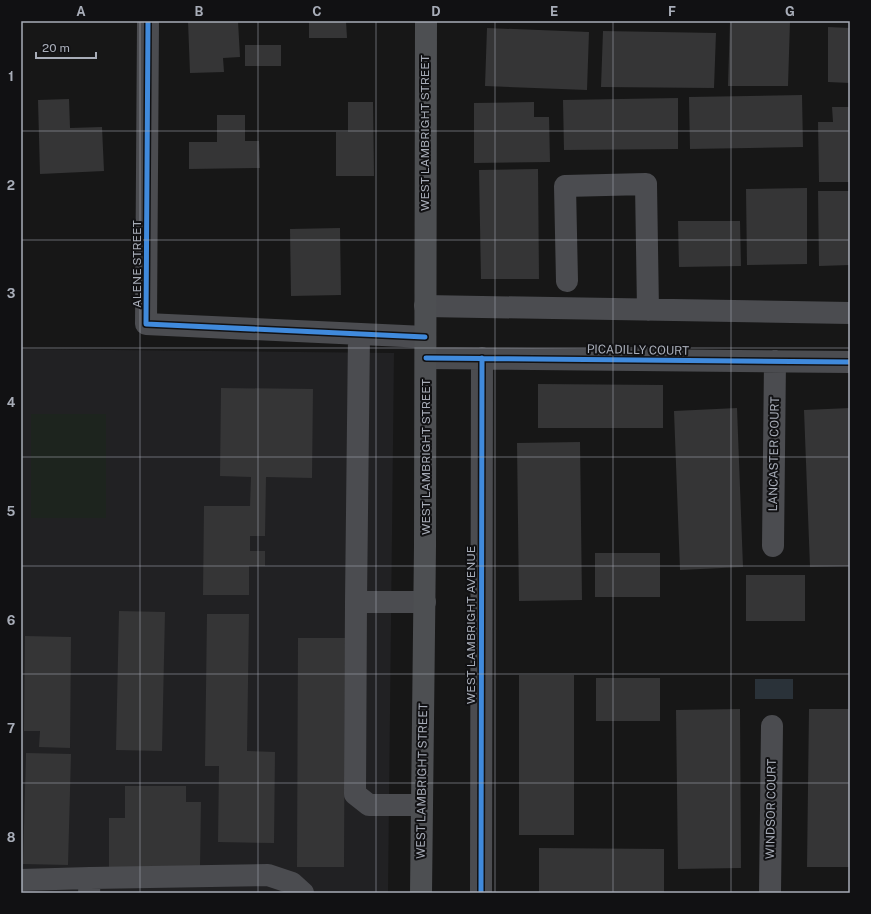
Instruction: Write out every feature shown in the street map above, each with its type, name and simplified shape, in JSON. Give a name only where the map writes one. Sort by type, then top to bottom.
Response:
[{"type":"main road","name":"WEST LAMBRIGHT STREET","points":[[421,893],[425,602],[426,21]]},
{"type":"street","name":"ALENE STREET","points":[[148,21],[146,324],[359,334],[425,348]]},
{"type":"street","points":[[567,281],[565,186],[646,184],[648,310]]},
{"type":"street","points":[[425,306],[850,313]]},
{"type":"street","points":[[359,334],[355,794],[369,805],[422,805]]},
{"type":"street","name":"PICADILLY COURT","points":[[425,348],[482,358],[850,362]]},
{"type":"street","name":"WEST LAMBRIGHT AVENUE","points":[[481,893],[482,358]]},
{"type":"street","name":"LANCASTER COURT","points":[[773,546],[775,361]]},
{"type":"street","points":[[356,602],[425,602]]},
{"type":"street","name":"WINDSOR COURT","points":[[770,893],[772,726]]},
{"type":"street","points":[[21,880],[89,886],[268,875],[292,883],[303,893]]},
{"type":"shaded area","points":[[21,349],[394,353],[388,893],[21,893]]},
{"type":"shaded area","points":[[31,414],[106,414],[106,518],[31,518]]},
{"type":"shaded area","points":[[755,679],[793,679],[793,699],[755,699]]},
{"type":"building","points":[[188,21],[238,21],[240,57],[223,58],[224,72],[190,73]]},
{"type":"building","points":[[309,21],[346,21],[347,38],[309,38]]},
{"type":"building","points":[[730,21],[790,21],[788,86],[728,86]]},
{"type":"building","points":[[828,27],[850,28],[850,83],[828,82]]},
{"type":"building","points":[[487,28],[589,32],[587,90],[485,86]]},
{"type":"building","points":[[603,31],[716,33],[714,88],[601,87]]},
{"type":"building","points":[[245,45],[281,45],[281,66],[245,66]]},
{"type":"building","points":[[802,95],[803,147],[690,149],[689,97]]},
{"type":"building","points":[[678,98],[678,149],[564,150],[563,100]]},
{"type":"building","points":[[69,99],[70,128],[102,127],[104,171],[40,174],[38,100]]},
{"type":"building","points":[[348,102],[373,102],[374,176],[336,176],[336,132],[348,132]]},
{"type":"building","points":[[534,102],[534,117],[549,117],[550,162],[474,163],[474,103]]},
{"type":"building","points":[[832,107],[850,107],[850,182],[819,182],[818,122],[833,122]]},
{"type":"building","points":[[217,115],[245,115],[245,141],[259,141],[260,168],[189,169],[189,142],[217,142]]},
{"type":"building","points":[[538,169],[539,279],[481,279],[479,170]]},
{"type":"building","points":[[807,188],[807,264],[747,265],[746,189]]},
{"type":"building","points":[[818,191],[850,191],[850,265],[819,266]]},
{"type":"building","points":[[678,221],[740,221],[741,266],[679,267]]},
{"type":"building","points":[[340,228],[341,295],[291,296],[290,229]]},
{"type":"building","points":[[538,384],[663,385],[663,428],[538,428]]},
{"type":"building","points":[[221,388],[313,389],[312,478],[266,477],[265,536],[250,536],[250,551],[265,551],[265,566],[249,566],[249,595],[203,595],[204,506],[250,506],[251,477],[220,476]]},
{"type":"building","points":[[737,408],[743,567],[680,570],[674,411]]},
{"type":"building","points":[[850,408],[850,566],[810,567],[804,410]]},
{"type":"building","points":[[580,442],[582,600],[519,601],[517,443]]},
{"type":"building","points":[[595,553],[660,553],[660,597],[595,597]]},
{"type":"building","points":[[746,575],[805,575],[805,621],[746,621]]},
{"type":"building","points":[[119,611],[165,612],[162,751],[116,750]]},
{"type":"building","points":[[207,614],[249,614],[247,751],[275,752],[274,843],[218,842],[219,766],[205,766]]},
{"type":"building","points":[[25,636],[71,637],[70,748],[39,747],[40,731],[24,731]]},
{"type":"building","points":[[298,638],[345,638],[344,867],[297,867]]},
{"type":"building","points":[[519,675],[574,675],[574,835],[519,835]]},
{"type":"building","points":[[596,678],[660,678],[660,721],[596,721]]},
{"type":"building","points":[[740,709],[741,868],[678,869],[676,710]]},
{"type":"building","points":[[809,709],[850,709],[850,867],[807,867]]},
{"type":"building","points":[[26,753],[71,754],[68,865],[23,864]]},
{"type":"building","points":[[125,786],[186,786],[186,802],[201,802],[200,867],[109,867],[109,818],[125,818]]},
{"type":"building","points":[[539,848],[664,849],[664,892],[539,892]]},
{"type":"cycle path","points":[[148,21],[146,324],[425,337]]},
{"type":"cycle path","points":[[426,358],[850,362]]},
{"type":"cycle path","points":[[481,893],[482,358]]}]
